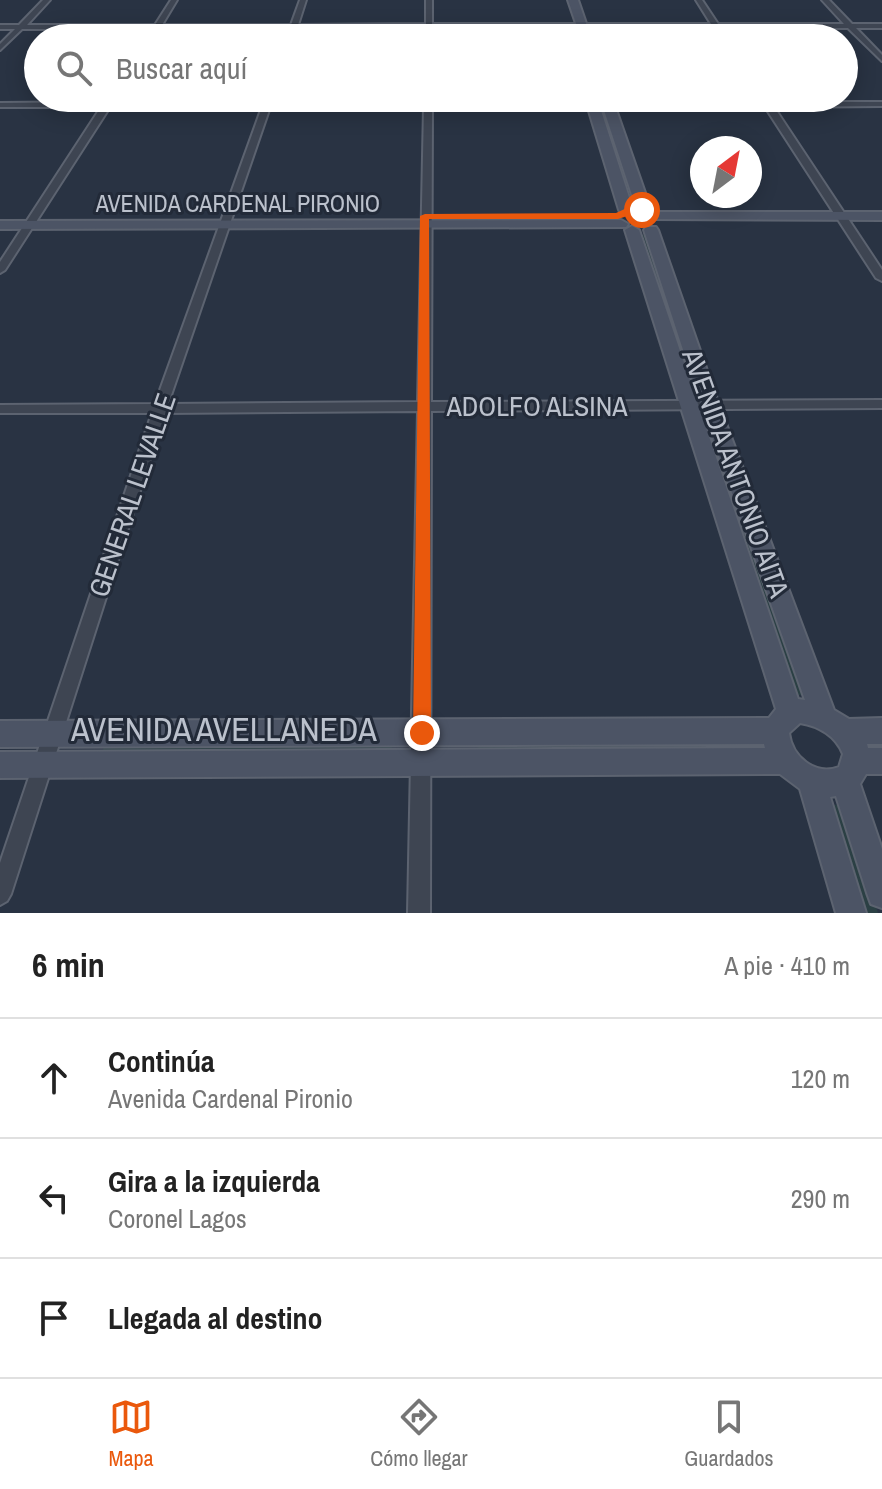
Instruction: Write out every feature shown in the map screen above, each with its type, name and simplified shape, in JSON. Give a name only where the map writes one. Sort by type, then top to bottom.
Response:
[{"type":"main road","points":[[573,0],[581,24]]},
{"type":"main road","points":[[564,13],[567,24]]},
{"type":"main road","name":"AVENIDA ANTONIO AITA","points":[[596,112],[710,405],[823,715]]},
{"type":"main road","name":"AVENIDA ANTONIO AITA","points":[[610,112],[687,405],[783,722]]},
{"type":"main road","name":"AVENIDA CARDENAL PIRONIO","points":[[0,217],[31,221],[225,221],[843,220],[882,216]]},
{"type":"main road","name":"AVENIDA CARDENAL PIRONIO","points":[[843,220],[882,224]]},
{"type":"main road","name":"AVENIDA CARDENAL PIRONIO","points":[[0,225],[31,221]]},
{"type":"main road","points":[[861,767],[833,784],[811,781],[784,761],[776,742],[783,722],[808,711],[823,715],[845,732],[852,742],[861,767],[882,893]]},
{"type":"main road","name":"AVENIDA AVELLANEDA","points":[[0,734],[422,733],[783,722]]},
{"type":"main road","points":[[845,732],[882,731]]},
{"type":"main road","name":"AVENIDA AVELLANEDA","points":[[0,765],[784,761]]},
{"type":"main road","points":[[811,781],[851,913]]},
{"type":"street","points":[[0,48],[47,0]]},
{"type":"street","points":[[159,24],[174,0]]},
{"type":"street","points":[[295,24],[303,0]]},
{"type":"street","points":[[429,0],[429,24]]},
{"type":"street","points":[[699,0],[715,24]]},
{"type":"street","points":[[825,0],[848,24]]},
{"type":"street","points":[[858,26],[882,26]]},
{"type":"street","points":[[0,27],[24,27]]},
{"type":"street","points":[[858,34],[882,59]]},
{"type":"street","points":[[858,103],[882,104]]},
{"type":"street","points":[[0,105],[24,104]]},
{"type":"street","points":[[0,270],[102,112]]},
{"type":"street","name":"GENERAL LEVALLE","points":[[0,894],[160,408],[263,112]]},
{"type":"street","points":[[419,913],[428,112]]},
{"type":"street","points":[[773,112],[882,278]]},
{"type":"street","name":"ADOLFO ALSINA","points":[[0,409],[882,404]]},
{"type":"green space","points":[[639,235],[646,235],[698,386],[690,386]]},
{"type":"green space","points":[[702,422],[711,422],[805,695],[793,695]]},
{"type":"green space","points":[[761,742],[765,749],[478,751],[477,745]]},
{"type":"green space","points":[[108,743],[389,744],[392,748],[105,755],[103,749]]},
{"type":"green space","points":[[828,805],[843,805],[878,913],[862,913]]},
{"type":"route","points":[[422,733],[425,216],[618,216],[629,210],[642,210]]}]
